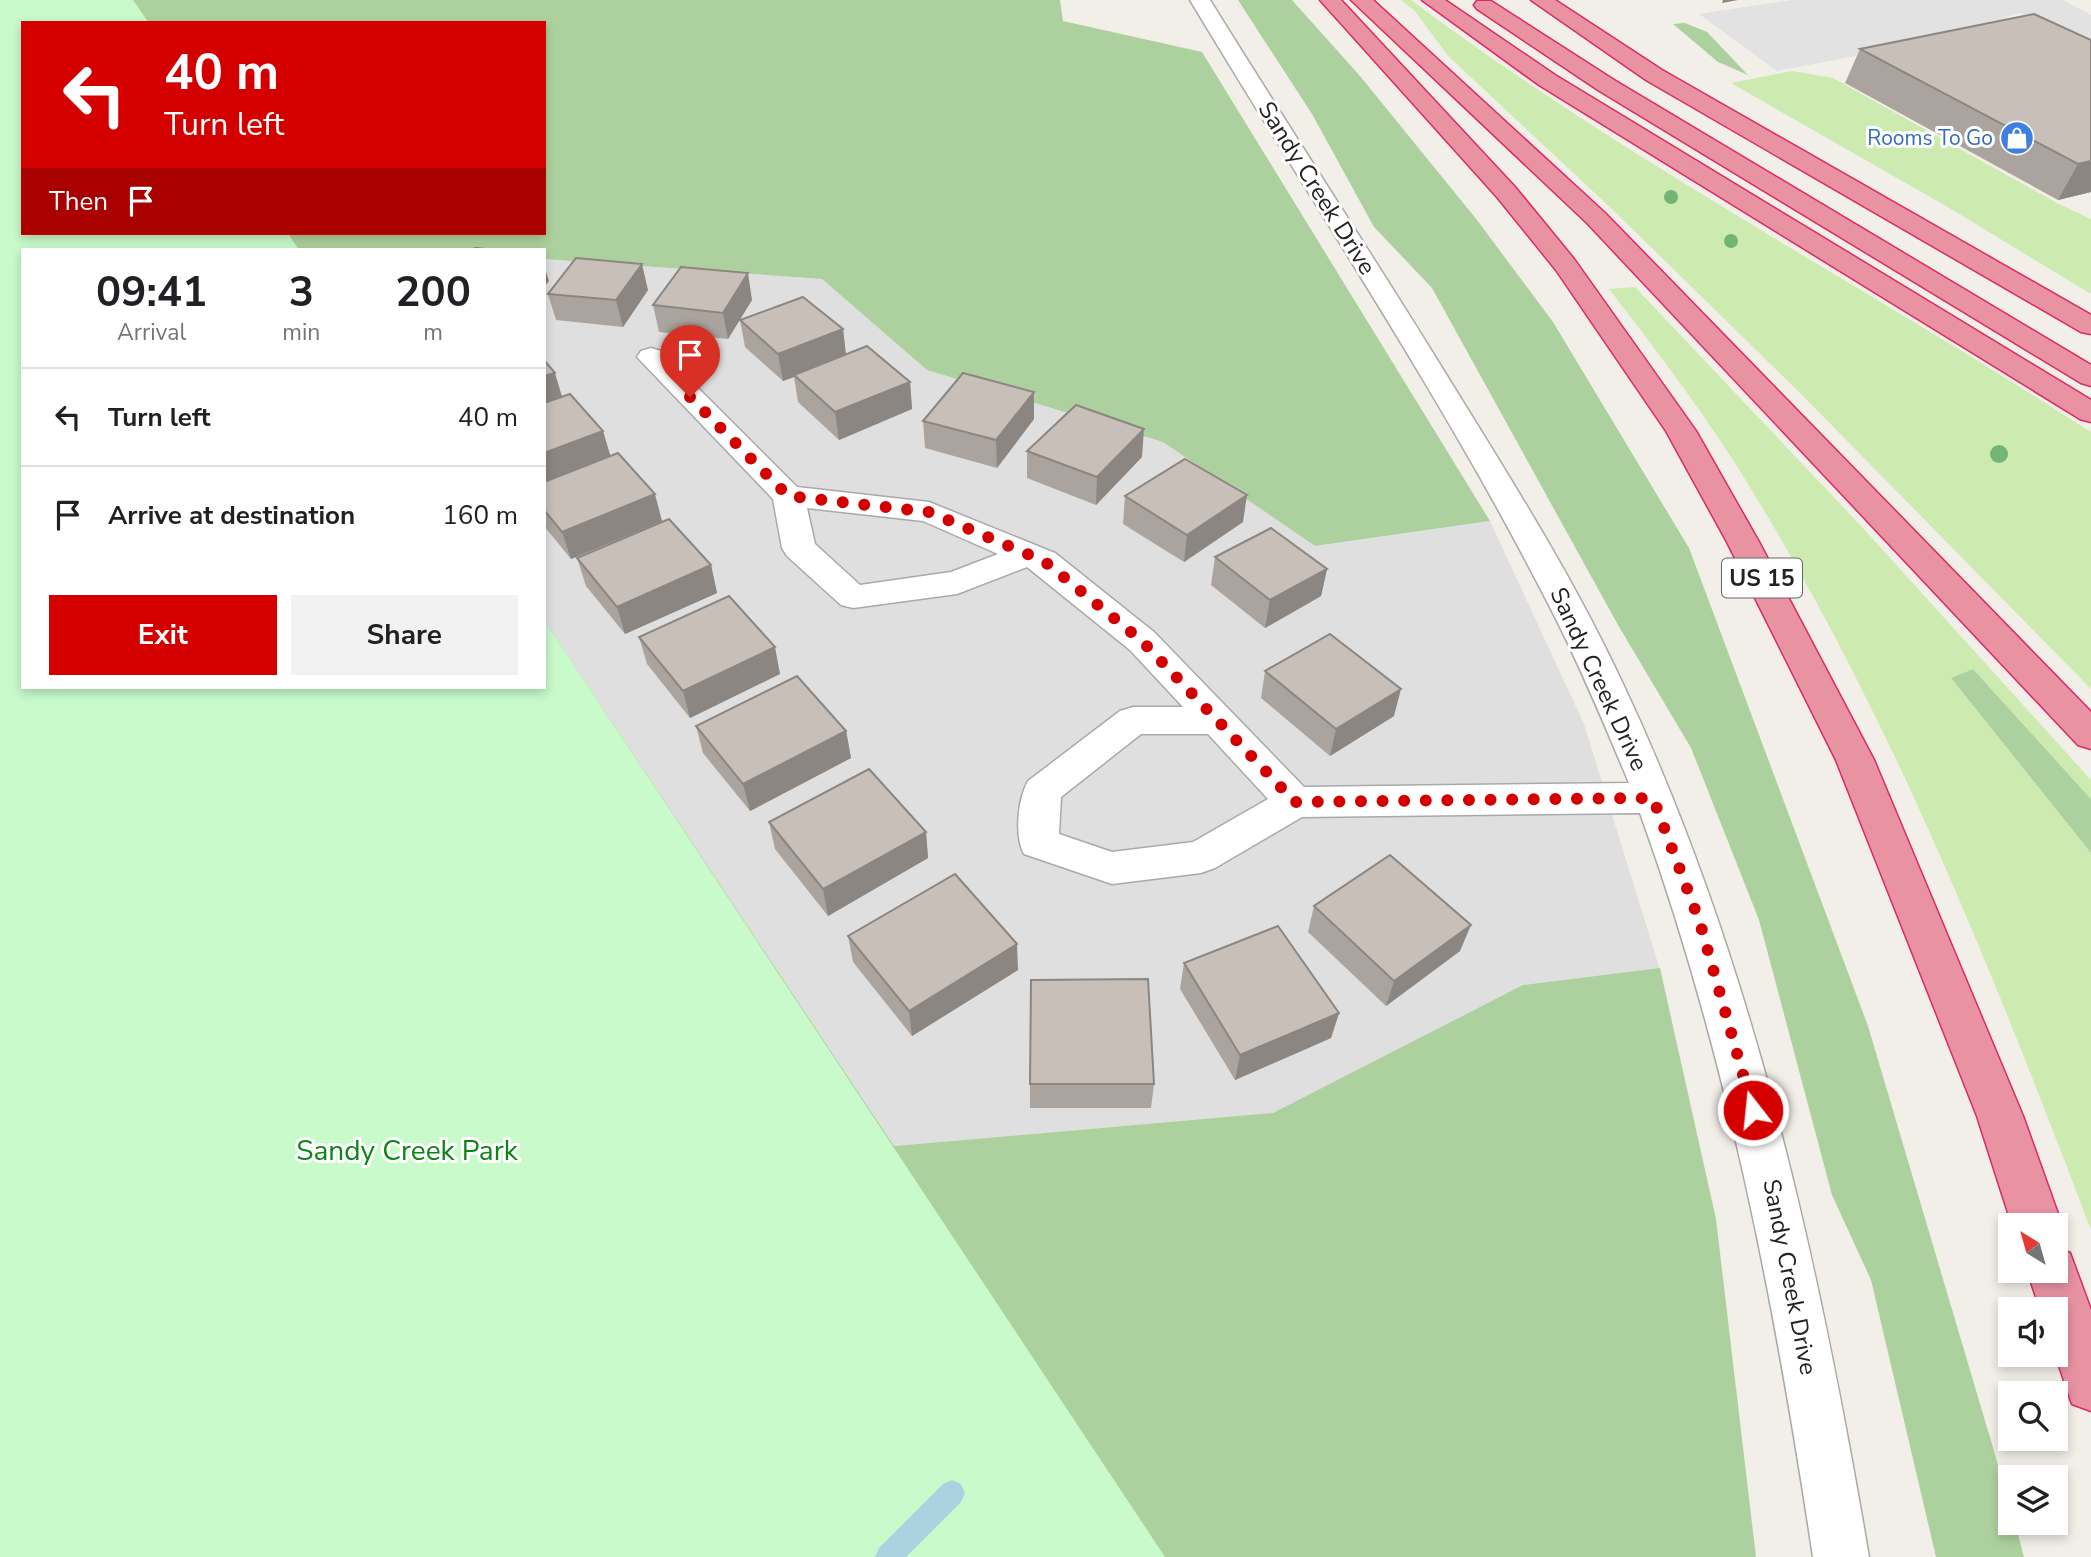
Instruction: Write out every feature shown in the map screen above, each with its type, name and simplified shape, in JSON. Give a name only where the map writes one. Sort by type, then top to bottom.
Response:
[{"type":"highway","name":"US 15","points":[[1330,0],[1506,192],[1548,244],[1681,430],[1743,542],[1855,760],[2000,1116],[2033,1213]]},
{"type":"highway","points":[[1361,0],[1596,218],[2091,735]]},
{"type":"highway","points":[[1432,0],[1547,80],[2091,413]]},
{"type":"highway","points":[[1477,0],[1606,85],[2091,377]]},
{"type":"highway","points":[[1541,0],[1654,75],[2091,326]]},
{"type":"highway","points":[[1616,24],[1689,77],[1817,153],[2091,326]]},
{"type":"highway","points":[[2056,1283],[2091,1385]]},
{"type":"street","name":"Sandy Creek Drive","points":[[1200,0],[1377,283],[1524,527],[1607,688],[1653,798],[1700,923],[1768,1163],[1830,1484],[1841,1557]]},
{"type":"street","points":[[651,357],[788,496],[799,548],[853,597],[957,583],[1029,554]]},
{"type":"street","points":[[788,496],[929,512],[1044,561],[1142,641],[1295,802]]},
{"type":"street","points":[[1217,720],[1133,721],[1042,791],[1038,843],[1112,868],[1201,857],[1295,802],[1653,798]]},
{"type":"shaded area","points":[[1792,0],[2063,0],[2091,15],[2091,70],[2034,16],[2020,13],[2004,17],[2018,25],[1777,71],[1699,14]]},
{"type":"shaded area","points":[[546,259],[822,279],[927,370],[1163,442],[1315,546],[1490,521],[1584,724],[1661,973],[1277,1113],[894,1146],[546,623]]},
{"type":"green space","points":[[0,0],[1060,0],[1063,21],[1202,52],[1490,521],[1315,546],[1163,442],[927,370],[822,279],[546,259],[546,248],[21,248],[21,689],[546,689],[546,623],[894,1146],[1273,1113],[1523,985],[1660,968],[1716,1219],[1756,1557],[0,1557]]},
{"type":"green space","name":"Sandy Creek Park","points":[[0,0],[133,0],[148,21],[21,21],[21,235],[289,235],[298,248],[21,248],[21,689],[546,689],[546,623],[1165,1557],[0,1557]]},
{"type":"green space","points":[[1238,0],[1292,0],[1360,76],[1477,220],[1553,322],[1689,548],[1868,1026],[1998,1465],[1998,1535],[2018,1535],[2024,1557],[1936,1557],[1871,1280],[1832,1195],[1759,920],[1691,748],[1618,625],[1432,288],[1374,227],[1312,114]]},
{"type":"green space","points":[[1401,0],[1411,0],[1493,59],[1661,169],[2091,432],[2091,689],[1801,394],[1613,210],[1448,56],[1415,11]]},
{"type":"green space","points":[[1685,23],[1707,32],[1748,75],[1718,62],[1673,24]]},
{"type":"green space","points":[[1792,71],[1833,78],[2057,203],[2091,219],[2091,294],[1946,206],[1731,83]]},
{"type":"green space","points":[[1635,287],[1862,527],[2091,780],[2091,799],[1973,669],[1951,678],[2091,853],[2091,1230],[1979,947],[1897,762],[1853,671],[1738,467],[1703,415],[1609,289]]},
{"type":"green space","points":[[1973,669],[2091,799],[2091,853],[1951,678]]},
{"type":"building","points":[[2034,14],[2091,40],[2091,161],[2078,164],[1860,49]]},
{"type":"building","points":[[576,258],[642,264],[616,300],[548,294]]},
{"type":"building","points":[[681,267],[748,273],[723,313],[653,305]]},
{"type":"building","points":[[803,297],[843,329],[778,354],[740,320]]},
{"type":"building","points":[[867,346],[910,382],[835,412],[794,375]]},
{"type":"building","points":[[546,362],[555,373],[546,375]]},
{"type":"building","points":[[963,373],[1034,392],[996,440],[923,421]]},
{"type":"building","points":[[570,394],[603,431],[546,452],[546,402]]},
{"type":"building","points":[[1076,405],[1144,429],[1097,477],[1027,451]]},
{"type":"building","points":[[618,453],[655,494],[562,532],[546,512],[546,481]]},
{"type":"building","points":[[1185,459],[1247,495],[1187,535],[1125,496]]},
{"type":"building","points":[[669,519],[711,565],[617,607],[577,558]]},
{"type":"building","points":[[1271,528],[1327,569],[1270,600],[1215,557]]},
{"type":"building","points":[[729,596],[775,647],[683,691],[639,637]]},
{"type":"building","points":[[1330,634],[1401,689],[1336,729],[1265,671]]},
{"type":"building","points":[[797,676],[846,731],[743,784],[696,726]]},
{"type":"building","points":[[869,769],[926,832],[823,889],[769,822]]},
{"type":"building","points":[[1390,855],[1471,925],[1394,981],[1314,906]]},
{"type":"building","points":[[955,874],[1017,944],[909,1011],[848,936]]},
{"type":"building","points":[[1278,926],[1339,1013],[1240,1055],[1184,963]]},
{"type":"building","points":[[1148,979],[1154,1084],[1030,1084],[1031,980]]},
{"type":"waterway","points":[[888,1557],[952,1493]]},
{"type":"place","name":"Rooms To Go","points":[[2017,138]]},
{"type":"route","points":[[690,397],[788,496],[929,512],[1044,561],[1142,641],[1295,802],[1653,798],[1700,923],[1753,1110]]}]
